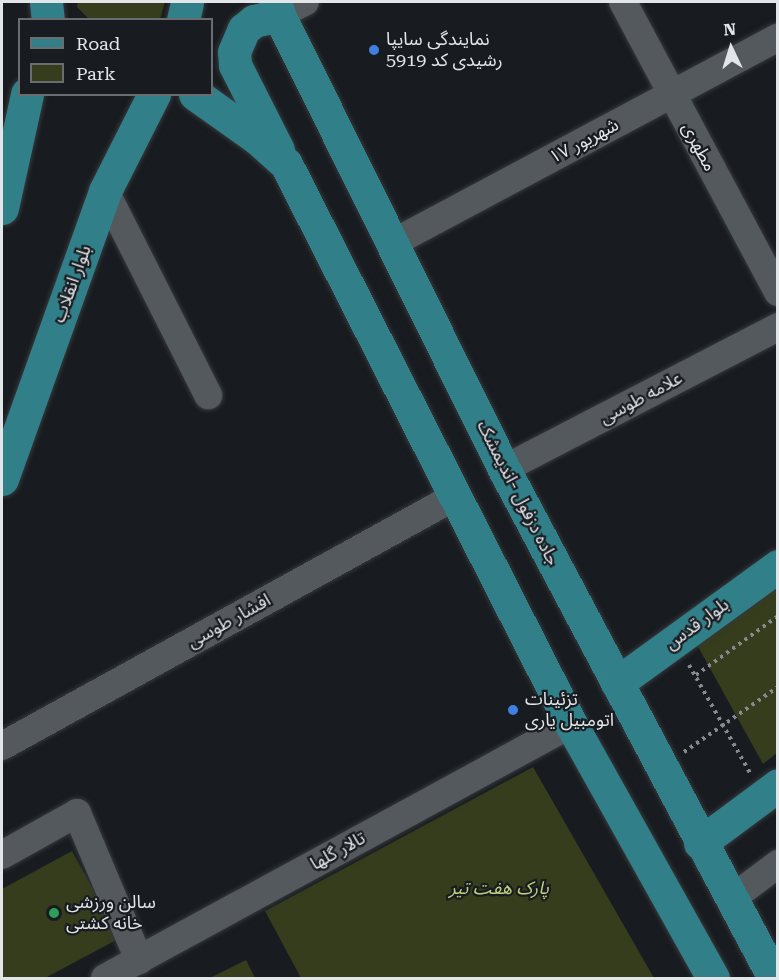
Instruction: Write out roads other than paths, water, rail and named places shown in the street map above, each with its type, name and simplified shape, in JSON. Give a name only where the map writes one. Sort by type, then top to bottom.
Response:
[{"type":"main road","points":[[42,18],[46,2]]},
{"type":"main road","points":[[46,2],[48,18]]},
{"type":"main road","points":[[183,18],[187,2]]},
{"type":"main road","points":[[286,6],[254,21],[244,29],[234,52],[235,65],[571,724],[713,978]]},
{"type":"main road","name":"جاده دزفول -اندیمشک","points":[[286,6],[391,244],[504,469],[700,843],[774,978]]},
{"type":"main road","points":[[2,208],[27,96]]},
{"type":"main road","name":"بلوار انقلاب","points":[[2,479],[105,191],[153,96]]},
{"type":"main road","points":[[198,96],[257,138],[286,164]]},
{"type":"main road","name":"بلوار قدس","points":[[617,683],[777,566]]},
{"type":"main road","points":[[700,843],[765,782]]},
{"type":"street","name":"مطهری","points":[[622,2],[777,292]]},
{"type":"street","name":"۱۷ شهریور","points":[[391,244],[777,37]]},
{"type":"street","points":[[105,191],[208,395]]},
{"type":"street","name":"علامه طوسی","points":[[504,469],[777,327]]},
{"type":"street","name":"افشار طوسی","points":[[2,746],[456,496]]},
{"type":"street","name":"تالار گلها","points":[[105,978],[571,724]]},
{"type":"street","points":[[2,855],[77,813],[139,960]]},
{"type":"street","points":[[731,899],[777,864]]},
{"type":"place","name":"نمایندگی سایپا رشیدی کد 5919","points":[[374,50]]},
{"type":"place","name":"تزئینات اتومبیل یاری","points":[[513,710]]},
{"type":"place","name":"سالن ورزشی خانه کشتی","points":[[54,913]]},
{"type":"park label","name":"پارک هفت تیر","points":[[499,888]]}]
